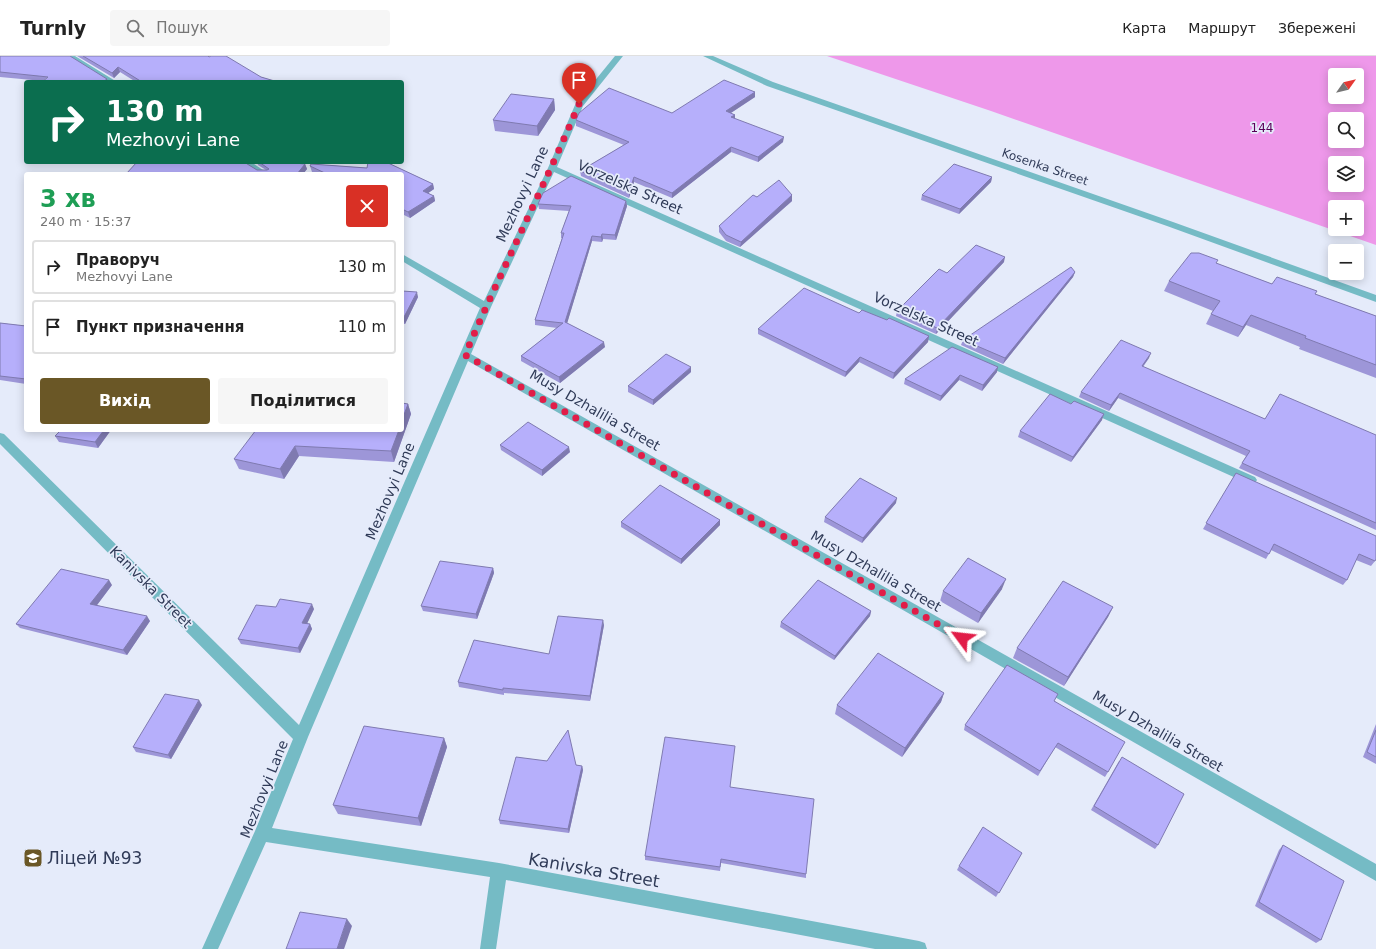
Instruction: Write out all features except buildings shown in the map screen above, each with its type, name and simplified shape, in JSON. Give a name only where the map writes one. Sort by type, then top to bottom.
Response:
[{"type":"street","points":[[70,56],[110,80]]},
{"type":"street","name":"Mezhovyi Lane","points":[[210,949],[262,834],[301,737],[486,307],[552,168],[579,104],[619,56]]},
{"type":"street","name":"Kosenka Street","points":[[707,56],[770,84],[1170,224],[1376,299]]},
{"type":"street","points":[[248,164],[262,172]]},
{"type":"street","name":"Vorzelska Street","points":[[552,168],[1260,484]]},
{"type":"street","points":[[404,258],[486,307]]},
{"type":"street","name":"Musy Dzhalilia Street","points":[[465,355],[1376,873]]},
{"type":"street","name":"Kanivska Street","points":[[0,437],[301,737]]},
{"type":"street","name":"Kanivska Street","points":[[262,834],[499,871],[919,949]]},
{"type":"street","points":[[488,949],[499,871]]},
{"type":"green space","name":"144","points":[[827,56],[1376,56],[1376,245],[1350,236],[1364,236],[1364,200],[1328,200],[1328,228],[991,111]]},
{"type":"place","name":"Ліцей №93","points":[[33,858]]},
{"type":"route","points":[[579,104],[552,168],[486,307],[465,355],[962,638]]}]
